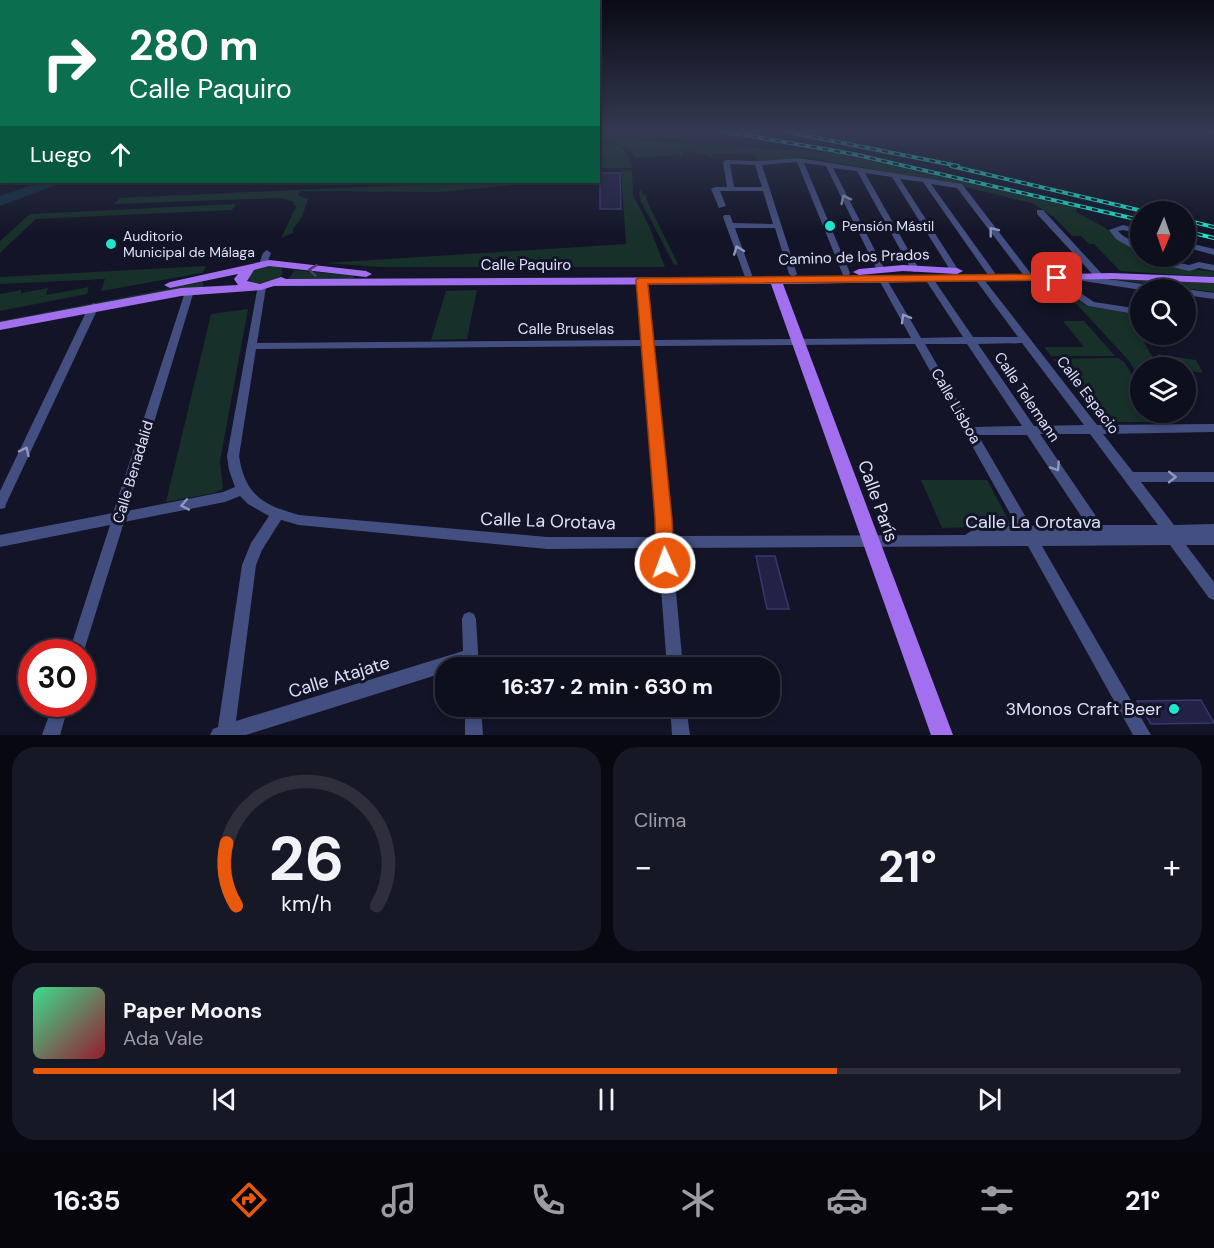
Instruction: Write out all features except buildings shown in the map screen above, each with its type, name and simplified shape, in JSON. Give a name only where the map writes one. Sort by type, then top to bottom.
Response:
[{"type":"main road","name":"Calle Paquiro","points":[[250,268],[265,258],[283,264],[358,274],[780,276]]},
{"type":"main road","points":[[275,283],[286,275],[288,270],[283,264]]},
{"type":"main road","points":[[250,268],[240,279],[242,283],[255,287]]},
{"type":"main road","points":[[0,318],[250,268]]},
{"type":"main road","name":"Camino de los Prados","points":[[780,276],[846,273],[882,275]]},
{"type":"main road","name":"Camino de los Prados","points":[[780,276],[991,273],[1055,278]]},
{"type":"main road","name":"Camino de los Prados","points":[[951,274],[979,279],[1099,276],[1214,280]]},
{"type":"main road","name":"Calle Paquiro","points":[[255,287],[275,283],[642,280],[780,276]]},
{"type":"main road","name":"Calle París","points":[[780,276],[800,341],[942,735]]},
{"type":"main road","points":[[0,326],[94,306],[189,291],[255,287]]},
{"type":"street","points":[[727,166],[731,189]]},
{"type":"street","points":[[759,166],[777,226],[780,276]]},
{"type":"street","points":[[802,166],[846,273]]},
{"type":"street","name":"Calle Lisboa","points":[[829,166],[882,275],[1143,735]]},
{"type":"street","points":[[842,166],[959,186],[1028,275]]},
{"type":"street","name":"Calle Telemann","points":[[859,169],[921,274],[971,340],[1099,532]]},
{"type":"street","points":[[895,176],[951,274]]},
{"type":"street","points":[[926,182],[991,273]]},
{"type":"street","points":[[722,206],[715,189],[766,189]]},
{"type":"street","points":[[1040,212],[1099,276]]},
{"type":"street","points":[[748,275],[728,221],[777,226]]},
{"type":"street","points":[[1130,229],[1123,227],[1113,230],[1130,244]]},
{"type":"street","points":[[1196,247],[1214,252]]},
{"type":"street","points":[[1196,266],[1214,268]]},
{"type":"street","points":[[1055,278],[1085,301],[1130,310]]},
{"type":"street","points":[[1080,278],[1130,285]]},
{"type":"street","name":"Calle Espacio","points":[[979,279],[1130,477],[1214,593]]},
{"type":"street","points":[[642,280],[674,657]]},
{"type":"street","points":[[0,541],[225,496],[241,490],[234,473],[233,456],[251,346],[255,287]]},
{"type":"street","name":"Calle Benadalid","points":[[81,639],[189,291]]},
{"type":"street","points":[[1196,294],[1214,296]]},
{"type":"street","points":[[0,504],[94,306]]},
{"type":"street","name":"Calle Bruselas","points":[[251,346],[1025,340]]},
{"type":"street","points":[[970,431],[1214,428]]},
{"type":"street","points":[[1130,477],[1214,477]]},
{"type":"street","name":"Calle La Orotava","points":[[241,490],[277,515],[299,520],[547,543],[968,540],[1172,535],[1214,538]]},
{"type":"street","points":[[223,734],[249,565],[256,548],[277,515]]},
{"type":"street","points":[[1030,537],[1099,532],[1172,535],[1214,530]]},
{"type":"street","name":"Calle Atajate","points":[[469,619],[471,657]]},
{"type":"street","name":"Calle Atajate","points":[[223,734],[435,672]]},
{"type":"street","points":[[51,735],[57,717]]},
{"type":"street","points":[[473,717],[474,735]]},
{"type":"street","points":[[679,717],[681,735]]},
{"type":"green space","points":[[600,166],[632,166],[600,168]]},
{"type":"green space","points":[[857,166],[896,166],[1077,208],[1076,212],[1104,227],[1130,245],[1130,267],[1177,267],[1214,272],[1214,277],[1120,271],[1094,244],[1089,244],[1081,236],[1072,236],[1054,217],[1032,203],[953,184]]},
{"type":"green space","points":[[632,170],[633,195],[650,228],[665,267],[381,267],[325,263],[626,244],[621,171]]},
{"type":"green space","points":[[453,183],[532,183],[440,192],[301,191],[297,195],[308,199],[302,217],[293,229],[293,233],[281,238],[296,207],[292,201],[280,198],[114,204],[120,198]]},
{"type":"green space","points":[[641,188],[642,194],[647,196],[646,199],[678,264],[674,265],[641,201],[639,194]]},
{"type":"green space","points":[[236,204],[232,210],[36,219],[0,253],[0,241],[30,214]]},
{"type":"green space","points":[[269,265],[282,268],[282,275],[265,283],[247,280],[252,271]]},
{"type":"green space","points":[[206,266],[202,273],[101,291],[105,279],[0,284],[0,277]]},
{"type":"green space","points":[[294,270],[355,276],[352,280],[285,281]]},
{"type":"green space","points":[[1103,278],[1130,279],[1130,281]]},
{"type":"green space","points":[[203,282],[203,288],[0,324],[0,321]]},
{"type":"green space","points":[[1196,282],[1214,283],[1214,292],[1196,290]]},
{"type":"green space","points":[[1060,286],[1087,306],[1128,313],[1130,345],[1146,345],[1152,357],[1130,357],[1130,363]]},
{"type":"green space","points":[[89,287],[87,294],[0,311],[0,294],[48,288],[46,295]]},
{"type":"green space","points":[[477,290],[467,339],[431,340],[446,291]]},
{"type":"green space","points":[[248,309],[220,461],[223,489],[214,493],[166,502],[211,314]]},
{"type":"green space","points":[[1063,321],[1084,321],[1115,356],[1051,356],[1044,347],[1084,347]]},
{"type":"green space","points":[[1157,354],[1176,357],[1158,357]]},
{"type":"green space","points":[[1118,358],[1124,362],[1130,371],[1130,422],[1111,422],[1106,415],[1098,415],[1053,359]]},
{"type":"green space","points":[[1196,360],[1203,373],[1196,372]]},
{"type":"green space","points":[[921,480],[987,480],[1010,523],[1009,526],[942,528]]},
{"type":"water","points":[[37,183],[61,183],[0,206],[0,196]]},
{"type":"railway","points":[[906,166],[1130,218]]},
{"type":"railway","points":[[952,166],[1130,208]]},
{"type":"railway","points":[[1196,223],[1214,227]]},
{"type":"railway","points":[[1196,234],[1214,238]]},
{"type":"place","name":"Pensión Mástil","points":[[830,226]]},
{"type":"place","name":"Auditorio Municipal de Málaga","points":[[111,244]]},
{"type":"place","name":"3Monos Craft Beer","points":[[1174,709]]},
{"type":"route","points":[[665,563],[664,519],[642,280],[1057,278]]}]
